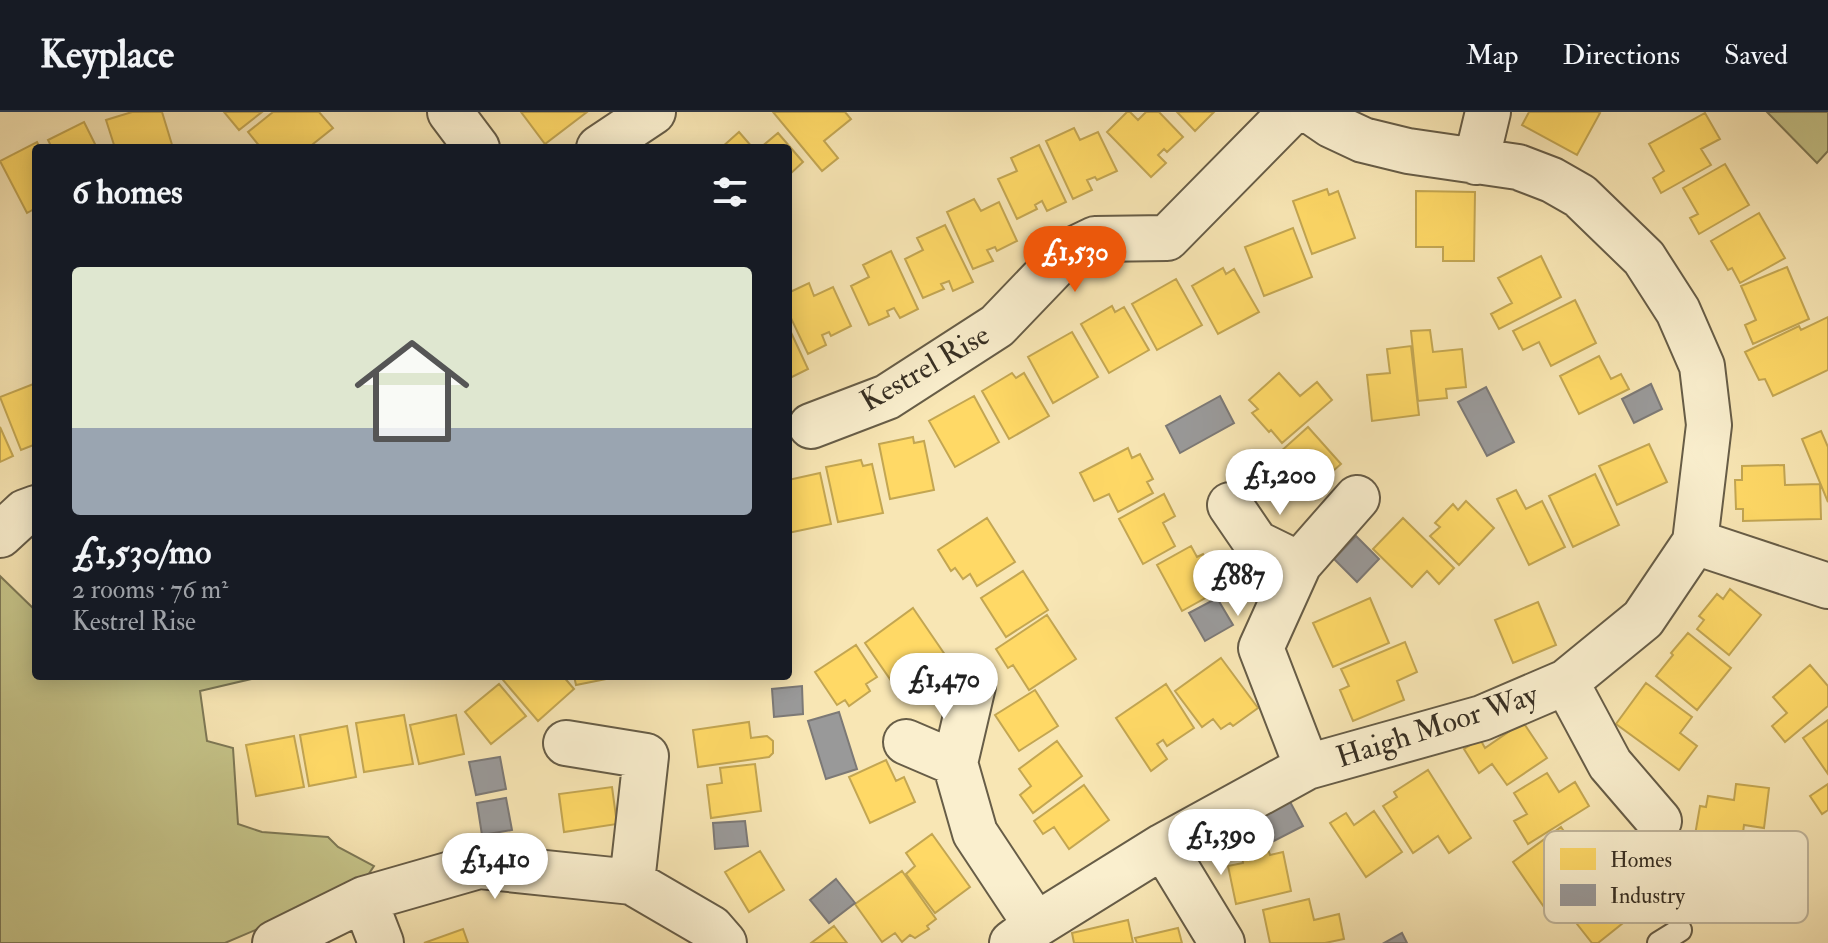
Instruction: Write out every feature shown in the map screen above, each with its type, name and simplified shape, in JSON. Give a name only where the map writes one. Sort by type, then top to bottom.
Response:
[{"type":"street","points":[[450,112],[474,144]]},
{"type":"street","points":[[605,144],[653,112]]},
{"type":"street","name":"Kestrel Rise","points":[[811,426],[887,397],[997,326],[1068,252],[1095,239],[1167,238],[1291,112]]},
{"type":"street","name":"Haigh Moor Way","points":[[973,686],[955,763],[975,833],[1024,934],[1163,846],[1307,767],[1482,718],[1566,682],[1643,619],[1695,542],[1709,425],[1702,366],[1678,311],[1644,258],[1580,196],[1552,180],[1518,167],[1408,151],[1363,140],[1312,112]]},
{"type":"street","points":[[1476,162],[1488,112]]},
{"type":"street","name":"Haigh Moor Way","points":[[1307,767],[1261,648],[1299,564],[1357,498]]},
{"type":"street","points":[[1230,505],[1256,543],[1299,564]]},
{"type":"street","points":[[0,535],[32,509]]},
{"type":"street","points":[[1695,542],[1828,586]]},
{"type":"street","name":"Haigh Moor Way","points":[[1566,682],[1610,764],[1659,821]]},
{"type":"street","points":[[906,742],[955,763]]},
{"type":"street","points":[[566,743],[646,756],[632,882]]},
{"type":"street","points":[[1163,846],[1222,943]]},
{"type":"street","points":[[275,943],[364,899],[479,866],[632,882],[711,928],[724,943]]},
{"type":"street","points":[[364,899],[381,943]]},
{"type":"lane","points":[[1659,943],[1680,930]]},
{"type":"shaded area","points":[[1767,112],[1828,112],[1828,151],[1817,163]]},
{"type":"shaded area","points":[[0,576],[32,607],[32,680],[247,680],[200,691],[207,741],[233,748],[238,824],[262,832],[328,837],[338,847],[374,866],[368,875],[286,917],[225,943],[0,943]]},
{"type":"building: Homes","points":[[132,112],[162,112],[172,144],[114,144],[106,120]]},
{"type":"building: Homes","points":[[224,112],[262,112],[239,130]]},
{"type":"building: Homes","points":[[273,112],[319,112],[333,128],[313,144],[258,144],[248,132]]},
{"type":"building: Homes","points":[[521,112],[587,112],[545,144]]},
{"type":"building: Homes","points":[[773,112],[845,112],[851,119],[824,141],[838,158],[822,171]]},
{"type":"building: Homes","points":[[1127,112],[1138,120],[1146,112],[1159,112],[1183,137],[1167,152],[1164,149],[1158,155],[1166,163],[1151,177],[1107,132]]},
{"type":"building: Homes","points":[[1177,112],[1214,112],[1195,131]]},
{"type":"building: Homes","points":[[1529,112],[1600,113],[1577,155],[1522,125]]},
{"type":"building: Homes","points":[[1705,113],[1720,139],[1701,149],[1711,165],[1661,193],[1653,178],[1664,171],[1649,144]]},
{"type":"building: Homes","points":[[84,122],[95,144],[50,144],[48,140]]},
{"type":"building: Homes","points":[[1074,128],[1080,140],[1098,132],[1117,171],[1097,180],[1095,177],[1087,180],[1092,190],[1073,199],[1046,141]]},
{"type":"building: Homes","points":[[739,132],[750,144],[726,144]]},
{"type":"building: Homes","points":[[778,133],[787,144],[765,144]]},
{"type":"building: Homes","points":[[32,145],[32,210],[27,213],[0,161]]},
{"type":"building: Homes","points":[[1039,145],[1066,202],[1047,211],[1042,201],[1035,205],[1037,209],[1017,219],[998,179],[1017,171],[1011,158]]},
{"type":"building: Homes","points":[[792,149],[803,162],[792,172]]},
{"type":"building: Homes","points":[[1725,164],[1749,205],[1699,234],[1690,218],[1698,214],[1683,188]]},
{"type":"building: Homes","points":[[1327,189],[1329,195],[1338,191],[1355,238],[1312,254],[1293,201]]},
{"type":"building: Homes","points":[[1416,191],[1475,192],[1474,261],[1443,261],[1443,247],[1416,247]]},
{"type":"building: Homes","points":[[974,199],[981,211],[999,202],[1017,241],[997,251],[995,247],[987,250],[993,261],[973,269],[947,212]]},
{"type":"building: Homes","points":[[1759,213],[1785,258],[1740,283],[1732,268],[1728,270],[1711,241]]},
{"type":"building: Homes","points":[[945,225],[973,282],[953,291],[949,281],[941,284],[944,289],[923,298],[905,259],[923,250],[917,238]]},
{"type":"building: Homes","points":[[1293,228],[1312,277],[1264,296],[1245,247]]},
{"type":"building: Homes","points":[[891,251],[918,309],[900,318],[894,308],[887,311],[889,316],[869,325],[851,286],[869,277],[863,265]]},
{"type":"building: Homes","points":[[1541,256],[1561,297],[1499,329],[1491,314],[1512,303],[1498,278]]},
{"type":"building: Homes","points":[[1787,267],[1809,319],[1753,344],[1745,325],[1756,320],[1741,286]]},
{"type":"building: Homes","points":[[1223,268],[1226,274],[1234,269],[1259,312],[1218,334],[1192,286]]},
{"type":"building: Homes","points":[[1176,279],[1202,325],[1157,350],[1132,304]]},
{"type":"building: Homes","points":[[809,283],[814,296],[833,287],[851,326],[831,336],[829,332],[822,335],[826,345],[808,354],[792,320],[792,291]]},
{"type":"building: Homes","points":[[1575,300],[1596,343],[1551,366],[1539,342],[1523,350],[1513,331]]},
{"type":"building: Homes","points":[[1112,306],[1115,312],[1124,307],[1149,350],[1109,373],[1081,324]]},
{"type":"building: Homes","points":[[1828,317],[1828,370],[1773,396],[1765,379],[1759,380],[1745,352],[1799,326],[1801,330]]},
{"type":"building: Homes","points":[[1430,330],[1433,352],[1462,349],[1466,387],[1446,389],[1447,398],[1418,401],[1411,331]]},
{"type":"building: Homes","points":[[1072,332],[1098,377],[1053,403],[1028,357]]},
{"type":"building: Homes","points":[[792,335],[808,369],[792,377]]},
{"type":"building: Homes","points":[[1411,346],[1419,415],[1372,421],[1367,375],[1390,373],[1387,349]]},
{"type":"building: Homes","points":[[1599,356],[1611,379],[1621,374],[1629,389],[1579,414],[1560,376]]},
{"type":"building: Homes","points":[[1012,373],[1016,378],[1024,373],[1049,416],[1009,439],[982,391]]},
{"type":"building: Homes","points":[[1279,373],[1300,396],[1317,382],[1332,400],[1282,443],[1252,413],[1258,409],[1249,400]]},
{"type":"building: Homes","points":[[32,385],[32,446],[21,450],[0,397]]},
{"type":"building: Homes","points":[[974,396],[999,442],[955,467],[929,421]]},
{"type":"building: Homes","points":[[0,427],[13,456],[0,462]]},
{"type":"building: Homes","points":[[1308,427],[1341,464],[1307,494],[1288,474],[1284,477],[1270,461]]},
{"type":"building: Homes","points":[[1821,431],[1828,447],[1828,502],[1802,439]]},
{"type":"building: Homes","points":[[913,437],[914,443],[924,441],[934,490],[890,499],[879,444]]},
{"type":"building: Homes","points":[[1649,444],[1667,482],[1617,505],[1599,466]]},
{"type":"building: Homes","points":[[1128,448],[1132,458],[1140,454],[1153,479],[1147,482],[1153,493],[1118,512],[1109,494],[1094,501],[1080,473]]},
{"type":"building: Homes","points":[[861,460],[863,466],[872,464],[883,513],[838,522],[826,467]]},
{"type":"building: Homes","points":[[1784,465],[1785,485],[1820,484],[1821,519],[1743,521],[1743,509],[1736,509],[1735,480],[1742,480],[1742,466]]},
{"type":"building: Homes","points":[[820,473],[831,524],[792,532],[792,479]]},
{"type":"building: Homes","points":[[1595,474],[1619,525],[1573,547],[1549,496]]},
{"type":"building: Homes","points":[[1516,490],[1526,509],[1542,501],[1565,547],[1529,565],[1497,499]]},
{"type":"building: Homes","points":[[1164,494],[1175,516],[1163,523],[1175,546],[1143,564],[1119,519]]},
{"type":"building: Homes","points":[[1466,501],[1494,528],[1459,565],[1430,536],[1440,527],[1435,523],[1453,504],[1458,510]]},
{"type":"building: Homes","points":[[987,518],[1015,562],[977,586],[970,574],[963,579],[955,568],[951,571],[938,550]]},
{"type":"building: Homes","points":[[1403,518],[1454,568],[1439,584],[1427,571],[1412,587],[1373,549]]},
{"type":"building: Homes","points":[[1191,546],[1197,557],[1203,554],[1216,578],[1210,581],[1216,592],[1182,611],[1157,565]]},
{"type":"building: Homes","points":[[1023,571],[1048,610],[1006,637],[981,598]]},
{"type":"building: Homes","points":[[1730,589],[1761,615],[1729,655],[1697,629],[1704,620],[1699,616],[1717,594],[1723,599]]},
{"type":"building: Homes","points":[[1370,598],[1389,643],[1333,667],[1313,623]]},
{"type":"building: Homes","points":[[1538,602],[1556,645],[1513,663],[1495,620]]},
{"type":"building: Homes","points":[[913,608],[950,662],[925,680],[921,674],[911,681],[905,673],[892,682],[865,643]]},
{"type":"building: Homes","points":[[1047,615],[1076,659],[1029,690],[1013,665],[1008,668],[996,649]]},
{"type":"building: Homes","points":[[1688,633],[1731,668],[1697,710],[1656,676]]},
{"type":"building: Homes","points":[[1405,642],[1417,672],[1397,681],[1404,700],[1353,721],[1340,690],[1349,686],[1341,669]]},
{"type":"building: Homes","points":[[856,645],[877,677],[866,684],[870,691],[849,706],[845,700],[837,705],[815,672]]},
{"type":"building: Homes","points":[[1221,658],[1258,708],[1233,726],[1230,723],[1221,729],[1213,719],[1202,727],[1175,691]]},
{"type":"building: Homes","points":[[1810,665],[1828,686],[1828,706],[1785,742],[1772,726],[1787,713],[1773,697]]},
{"type":"building: Homes","points":[[503,680],[566,680],[574,689],[538,721]]},
{"type":"building: Homes","points":[[575,680],[601,680],[576,685]]},
{"type":"building: Homes","points":[[1646,683],[1692,717],[1680,733],[1697,746],[1679,770],[1616,724]]},
{"type":"building: Homes","points":[[499,684],[526,716],[491,744],[465,712]]},
{"type":"building: Homes","points":[[1166,684],[1194,728],[1167,746],[1163,740],[1157,744],[1167,759],[1151,771],[1116,718]]},
{"type":"building: Homes","points":[[1035,690],[1058,726],[1019,751],[995,715]]},
{"type":"building: Homes","points":[[404,715],[413,764],[364,772],[356,723]]},
{"type":"building: Homes","points":[[456,715],[464,754],[419,764],[410,725]]},
{"type":"building: Homes","points":[[1828,720],[1828,774],[1803,738]]},
{"type":"building: Homes","points":[[749,722],[751,738],[767,736],[773,741],[773,753],[769,757],[698,767],[693,730]]},
{"type":"building: Homes","points":[[1523,722],[1547,758],[1507,785],[1492,764],[1479,773],[1464,749],[1480,739],[1485,748]]},
{"type":"building: Homes","points":[[347,726],[356,777],[309,786],[300,735]]},
{"type":"building: Homes","points":[[294,736],[304,787],[256,796],[246,745]]},
{"type":"building: Homes","points":[[1057,741],[1082,776],[1033,813],[1020,795],[1031,786],[1019,769]]},
{"type":"building: Homes","points":[[886,760],[896,781],[904,777],[915,802],[870,823],[849,777]]},
{"type":"building: Homes","points":[[755,764],[761,811],[711,818],[707,785],[722,783],[720,768]]},
{"type":"building: Homes","points":[[1428,770],[1471,838],[1449,853],[1438,836],[1413,853],[1383,806],[1397,797],[1394,792]]},
{"type":"building: Homes","points":[[1547,773],[1559,792],[1575,782],[1589,806],[1544,831],[1528,844],[1514,821],[1527,814],[1514,793]]},
{"type":"building: Homes","points":[[1736,784],[1769,788],[1764,828],[1744,825],[1743,831],[1696,831],[1700,806],[1706,807],[1708,796],[1734,800]]},
{"type":"building: Homes","points":[[1828,784],[1828,810],[1822,814],[1810,796]]},
{"type":"building: Homes","points":[[1084,785],[1109,820],[1069,849],[1054,827],[1043,834],[1034,821]]},
{"type":"building: Homes","points":[[612,787],[617,824],[564,832],[559,794]]},
{"type":"building: Homes","points":[[1374,811],[1402,852],[1366,877],[1330,823],[1346,813],[1354,825]]},
{"type":"building: Homes","points":[[932,834],[970,887],[935,913],[906,874],[915,866],[906,853]]},
{"type":"building: Homes","points":[[1544,839],[1544,907],[1513,862]]},
{"type":"building: Homes","points":[[1268,849],[1270,855],[1283,852],[1291,891],[1236,904],[1228,866],[1243,863],[1242,855]]},
{"type":"building: Homes","points":[[760,851],[784,890],[749,912],[725,872]]},
{"type":"building: Homes","points":[[902,871],[936,919],[927,926],[929,929],[915,938],[910,935],[902,942],[895,933],[882,942],[855,904]]},
{"type":"building: Homes","points":[[1309,899],[1314,920],[1339,914],[1344,939],[1325,943],[1270,943],[1263,910]]},
{"type":"building: Homes","points":[[1128,920],[1133,943],[1074,943],[1072,933]]},
{"type":"building: Homes","points":[[1576,923],[1623,923],[1598,943],[1592,943]]},
{"type":"building: Homes","points":[[834,926],[847,943],[811,943]]},
{"type":"building: Homes","points":[[1178,928],[1182,943],[1137,943],[1135,938]]},
{"type":"building: Homes","points":[[463,929],[468,943],[424,943]]},
{"type":"building: Industry","points":[[1651,384],[1662,409],[1634,423],[1622,399]]},
{"type":"building: Industry","points":[[1486,387],[1514,442],[1487,456],[1458,402]]},
{"type":"building: Industry","points":[[1220,396],[1234,423],[1180,453],[1166,426]]},
{"type":"building: Industry","points":[[1356,536],[1379,559],[1357,582],[1334,559]]},
{"type":"building: Industry","points":[[1217,598],[1233,625],[1205,641],[1189,613]]},
{"type":"building: Industry","points":[[802,686],[803,714],[774,717],[772,689]]},
{"type":"building: Industry","points":[[839,712],[857,769],[826,779],[808,721]]},
{"type":"building: Industry","points":[[500,757],[506,789],[476,795],[469,762]]},
{"type":"building: Industry","points":[[506,798],[512,830],[482,835],[477,803]]},
{"type":"building: Industry","points":[[1288,798],[1303,826],[1274,841],[1259,814]]},
{"type":"building: Industry","points":[[745,821],[748,846],[715,849],[713,823]]},
{"type":"building: Industry","points":[[836,879],[855,903],[829,923],[810,900]]},
{"type":"building: Industry","points":[[1402,933],[1407,943],[1384,943]]}]
